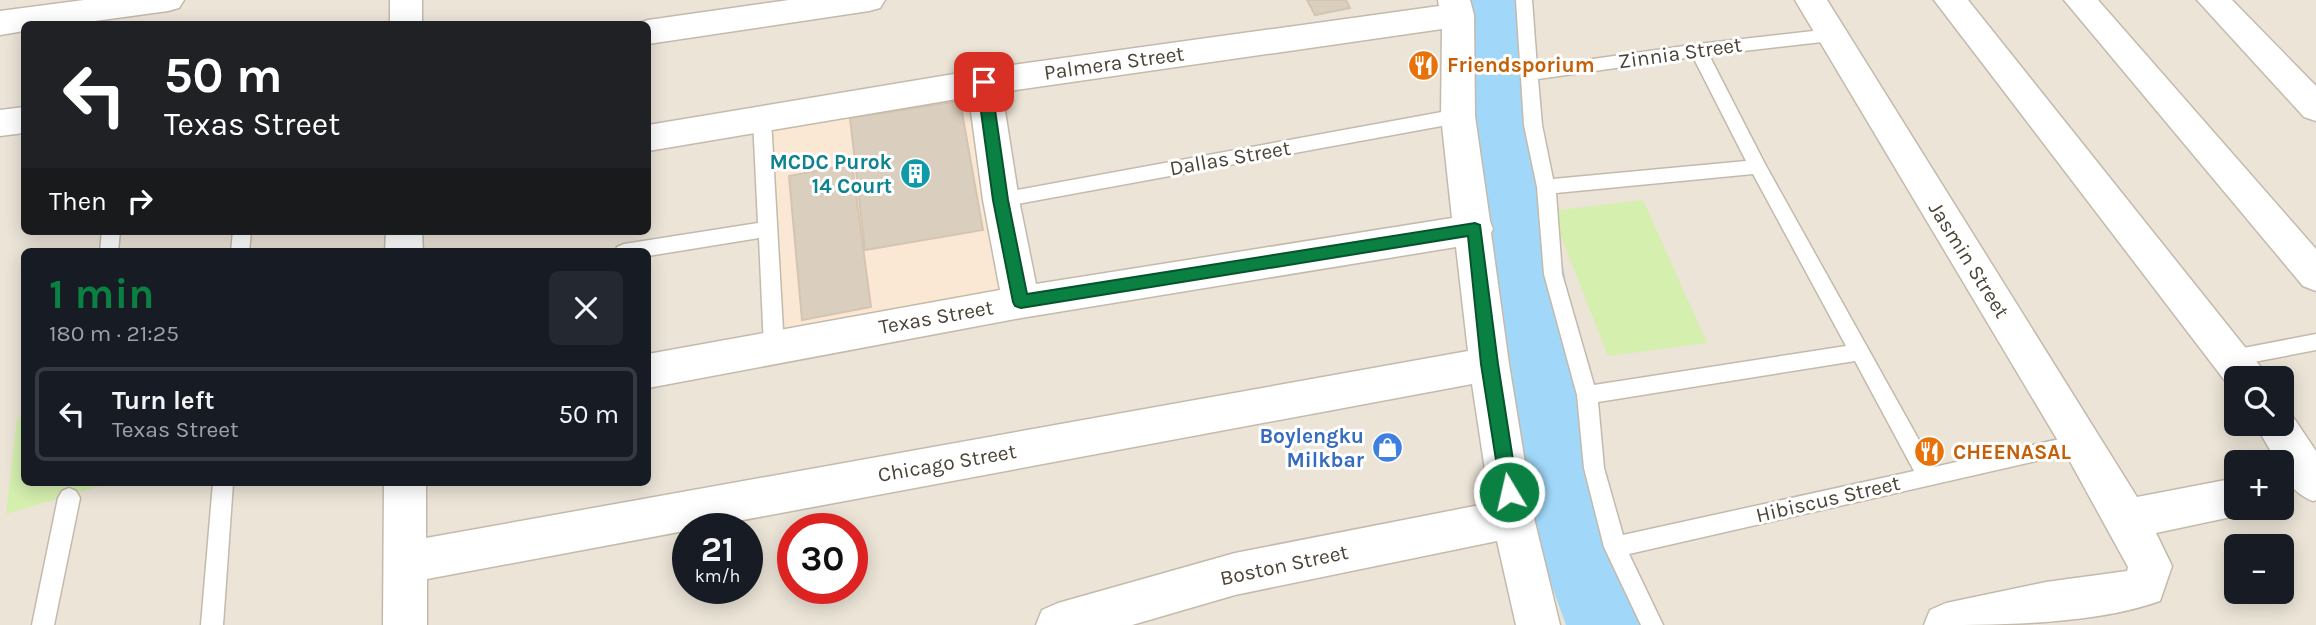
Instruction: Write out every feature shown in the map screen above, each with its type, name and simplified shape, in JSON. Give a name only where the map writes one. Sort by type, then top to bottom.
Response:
[{"type":"street","points":[[0,23],[168,0]]},
{"type":"street","points":[[406,0],[406,21]]},
{"type":"street","points":[[651,32],[869,0]]},
{"type":"street","name":"Jasmin Street","points":[[1811,0],[2082,443],[2127,519],[2150,566],[2144,586],[2097,610]]},
{"type":"street","points":[[1950,0],[2237,366]]},
{"type":"street","points":[[2080,0],[2316,275]]},
{"type":"street","points":[[2213,0],[2316,108]]},
{"type":"street","points":[[1456,8],[1458,116],[1475,229],[1489,364],[1513,518],[1538,625]]},
{"type":"street","name":"Palmera Street","points":[[651,138],[1456,8]]},
{"type":"street","points":[[984,82],[1001,200],[1021,302]]},
{"type":"street","points":[[0,123],[21,120]]},
{"type":"street","name":"Texas Street","points":[[651,370],[1021,302],[1475,229]]},
{"type":"street","name":"Chicago Street","points":[[406,562],[1489,364]]},
{"type":"street","points":[[2281,436],[2304,483]]},
{"type":"street","points":[[405,486],[405,625]]},
{"type":"street","points":[[2127,519],[2224,499]]},
{"type":"street","name":"Boston Street","points":[[1058,625],[1235,574],[1513,518]]},
{"type":"street","points":[[1946,625],[2097,610]]},
{"type":"lane","points":[[1524,0],[1533,124],[1546,187],[1553,274],[1587,395],[1594,468],[1615,547],[1652,625]]},
{"type":"lane","name":"Zinnia Street","points":[[1530,74],[1698,50],[1831,35]]},
{"type":"lane","points":[[1698,50],[1758,167],[1928,476]]},
{"type":"lane","name":"Dallas Street","points":[[1001,200],[1458,116]]},
{"type":"lane","points":[[762,119],[774,347]]},
{"type":"lane","points":[[1546,187],[1758,167]]},
{"type":"lane","points":[[649,248],[769,229]]},
{"type":"lane","points":[[2245,366],[2316,342]]},
{"type":"lane","points":[[1587,395],[1860,352]]},
{"type":"lane","name":"Hibiscus Street","points":[[1615,547],[2082,443]]},
{"type":"lane","points":[[212,625],[223,486]]},
{"type":"lane","points":[[43,625],[69,498]]},
{"type":"shaded area","points":[[0,0],[2316,0],[2316,625],[0,625]]},
{"type":"shaded area","points":[[972,98],[1006,294],[780,334],[769,129]]},
{"type":"green space","points":[[1643,200],[1707,343],[1608,356],[1551,211]]},
{"type":"green space","points":[[21,417],[21,486],[102,486],[6,514],[17,418]]},
{"type":"building","points":[[1307,0],[1346,0],[1350,8],[1315,15]]},
{"type":"building","name":"MCDC Purok 14 Court","points":[[960,101],[983,230],[865,250],[850,118]]},
{"type":"building","points":[[852,164],[871,307],[802,320],[789,176]]},
{"type":"waterway","points":[[1494,0],[1497,9],[1498,89],[1567,515],[1609,625]]},
{"type":"place","name":"Friendsporium","points":[[1424,65]]},
{"type":"place","name":"MCDC Purok 14 Court","points":[[915,174]]},
{"type":"place","name":"Boylengku Milkbar","points":[[1387,448]]},
{"type":"place","name":"CHEENASAL","points":[[1930,452]]},
{"type":"route","points":[[984,82],[1001,200],[1021,302],[1475,229],[1489,364],[1509,492]]}]
